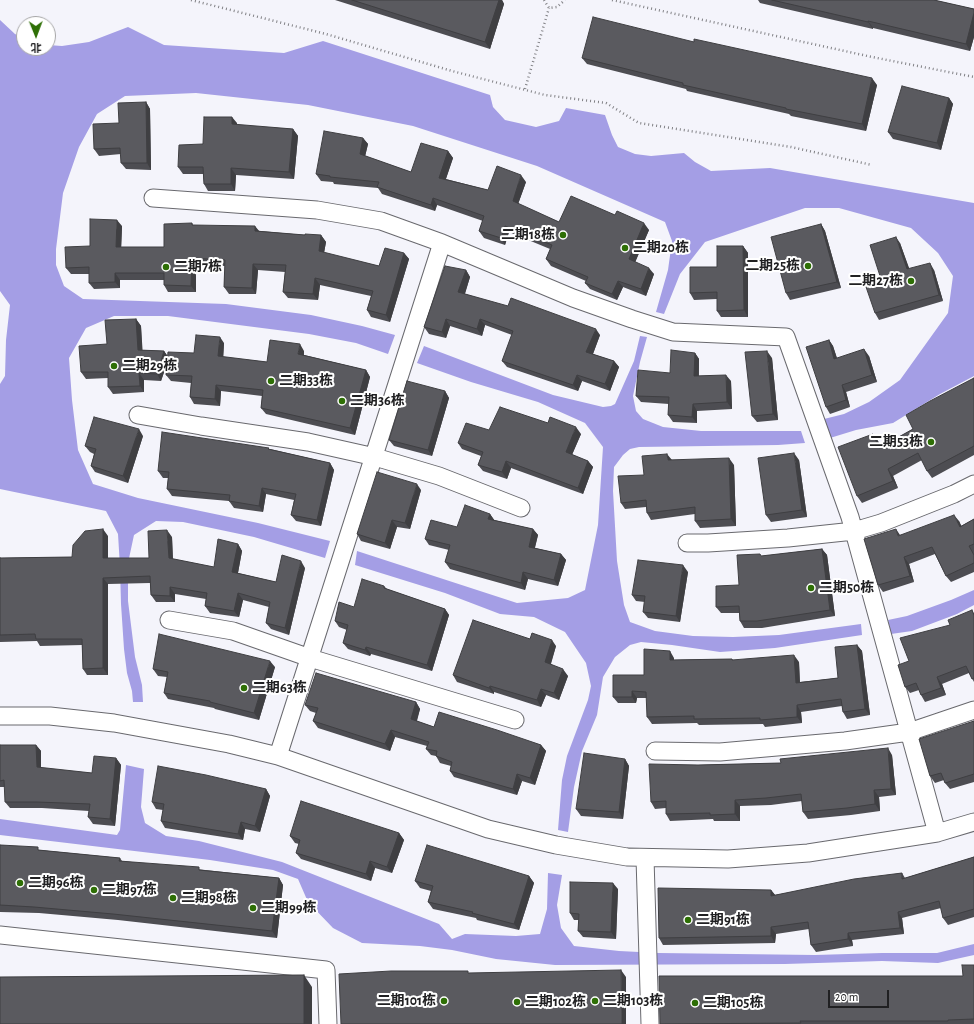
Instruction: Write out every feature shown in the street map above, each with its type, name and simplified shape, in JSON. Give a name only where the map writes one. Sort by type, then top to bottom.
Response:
[{"type":"street","points":[[153,198],[317,210],[381,221],[442,243],[573,298],[632,320],[673,332],[786,337],[854,531],[937,833]]},
{"type":"street","points":[[278,756],[442,243]]},
{"type":"street","points":[[138,415],[308,442],[374,456],[439,476],[521,508]]},
{"type":"street","points":[[687,543],[781,538],[854,531],[881,523],[954,494],[974,484]]},
{"type":"street","points":[[169,620],[233,631],[310,658],[515,720]]},
{"type":"street","points":[[655,751],[720,752],[845,741],[909,732],[974,710]]},
{"type":"street","points":[[0,716],[50,716],[114,723],[229,744],[278,756],[488,829],[556,845],[627,857],[728,859],[800,854],[937,833],[974,822]]},
{"type":"street","points":[[645,858],[650,1024]]},
{"type":"street","points":[[0,935],[326,970],[328,1024]]},
{"type":"path","points":[[190,0],[326,34],[452,71],[545,95],[606,103],[639,123],[791,147],[872,165]]},
{"type":"path","points":[[525,90],[549,8],[544,0]]},
{"type":"path","points":[[549,8],[557,7],[565,0]]},
{"type":"path","points":[[612,0],[872,57],[974,77]]},
{"type":"shaded area","points":[[0,20],[16,34],[16,56],[56,56],[56,46],[89,42],[128,27],[164,45],[284,53],[323,41],[490,95],[493,107],[505,120],[536,127],[559,121],[566,108],[605,115],[618,147],[635,154],[651,156],[684,153],[695,162],[711,171],[770,168],[974,203],[974,376],[940,394],[893,423],[856,430],[830,438],[824,419],[844,414],[869,402],[900,380],[948,313],[953,276],[938,253],[911,228],[839,208],[805,208],[705,242],[680,274],[664,314],[656,312],[668,270],[672,241],[665,222],[537,166],[413,126],[308,105],[196,93],[125,96],[97,114],[79,147],[63,193],[56,249],[56,265],[64,286],[83,299],[226,304],[311,315],[395,335],[388,354],[356,343],[309,334],[168,316],[114,316],[86,328],[69,358],[78,450],[93,484],[138,498],[258,523],[330,541],[325,558],[254,537],[183,522],[156,521],[134,535],[128,563],[128,601],[135,657],[142,685],[143,702],[133,702],[132,691],[127,673],[121,604],[118,534],[106,511],[0,489],[0,384],[5,376],[6,340],[10,305],[0,291]]},
{"type":"shaded area","points":[[640,336],[647,337],[633,396],[636,411],[643,419],[663,427],[701,431],[801,431],[805,443],[778,445],[639,447],[630,449],[623,455],[614,467],[613,491],[617,561],[624,605],[630,622],[655,631],[693,636],[733,637],[779,635],[861,624],[862,635],[775,648],[720,652],[641,642],[630,645],[615,657],[603,677],[597,715],[582,751],[574,787],[568,832],[558,830],[562,780],[567,756],[588,700],[591,686],[586,663],[565,632],[534,617],[500,614],[445,593],[355,565],[357,551],[517,603],[568,598],[585,590],[598,525],[603,447],[585,423],[538,402],[471,382],[417,363],[424,346],[553,395],[603,407],[615,404],[634,361]]},
{"type":"shaded area","points":[[974,590],[974,605],[957,614],[912,631],[891,634],[888,620],[907,616]]},
{"type":"shaded area","points":[[126,765],[144,769],[141,807],[145,823],[166,836],[199,841],[282,862],[439,924],[452,939],[465,934],[516,936],[540,934],[547,909],[548,873],[562,875],[557,905],[561,928],[574,946],[619,951],[659,953],[815,955],[937,953],[974,944],[974,955],[938,963],[882,961],[785,964],[555,965],[496,959],[452,950],[420,946],[362,943],[333,928],[308,902],[298,879],[273,870],[210,860],[0,835],[0,819],[117,835],[120,830]]},
{"type":"building","points":[[352,0],[499,0],[485,42]]},
{"type":"building","points":[[772,0],[934,0],[974,9],[974,13],[966,44]]},
{"type":"building","points":[[593,17],[694,42],[694,39],[872,78],[862,124],[786,109],[683,85],[683,83],[582,58]]},
{"type":"building","points":[[902,86],[949,98],[937,143],[888,132]]},
{"type":"building","points":[[146,102],[147,163],[121,163],[120,148],[94,149],[93,124],[119,123],[118,103]]},
{"type":"building","points":[[204,117],[232,117],[232,124],[293,129],[289,172],[231,168],[231,184],[204,184],[203,167],[178,167],[179,145],[203,144]]},
{"type":"building","points":[[324,131],[363,138],[360,154],[411,172],[421,143],[448,151],[439,178],[488,190],[497,166],[521,175],[513,201],[559,222],[571,196],[615,215],[617,211],[644,223],[629,259],[649,268],[641,289],[618,281],[612,294],[585,283],[588,277],[546,259],[552,245],[505,226],[501,238],[479,231],[484,216],[433,198],[431,205],[377,187],[379,182],[330,177],[316,174]]},
{"type":"building","points":[[90,219],[117,220],[116,247],[164,247],[164,224],[192,223],[192,225],[255,226],[255,231],[321,235],[319,251],[379,266],[385,248],[404,253],[386,315],[367,310],[373,291],[315,278],[313,294],[283,292],[286,265],[253,264],[252,288],[224,287],[225,260],[192,258],[191,286],[164,285],[164,273],[115,273],[115,282],[89,283],[89,267],[66,268],[65,247],[90,246]]},
{"type":"building","name":"二期25栋","points":[[821,224],[837,282],[786,293],[771,237]]},
{"type":"building","name":"二期27栋","points":[[896,237],[907,269],[930,263],[939,295],[875,313],[865,284],[881,279],[870,245]]},
{"type":"building","points":[[717,246],[743,246],[744,310],[717,311],[717,292],[690,293],[690,267],[717,267]]},
{"type":"building","points":[[445,266],[466,270],[458,292],[508,306],[511,298],[596,329],[586,352],[614,361],[605,384],[577,375],[573,385],[502,361],[513,331],[480,319],[477,329],[446,319],[442,332],[424,327]]},
{"type":"building","name":"二期29栋","points":[[136,319],[138,350],[164,351],[157,374],[139,373],[140,386],[108,387],[108,372],[81,372],[79,346],[107,344],[105,320]]},
{"type":"building","points":[[196,335],[220,337],[218,356],[267,362],[270,340],[300,344],[298,354],[366,370],[350,428],[261,408],[263,390],[216,385],[215,399],[190,397],[192,376],[166,375],[168,352],[194,353]]},
{"type":"building","points":[[829,340],[834,359],[864,349],[872,375],[842,385],[846,400],[826,407],[806,347]]},
{"type":"building","points":[[671,350],[695,353],[694,376],[726,375],[727,402],[693,404],[692,417],[668,415],[669,397],[636,396],[638,370],[670,373]]},
{"type":"building","points":[[767,351],[773,414],[752,416],[745,352]]},
{"type":"building","points":[[974,378],[974,446],[927,471],[918,453],[888,469],[893,481],[857,496],[838,447],[873,434],[879,448],[913,429],[906,415]]},
{"type":"building","points":[[407,381],[445,391],[428,450],[389,440]]},
{"type":"building","points":[[500,407],[548,423],[550,417],[576,427],[566,452],[588,461],[578,488],[506,461],[502,472],[478,465],[483,452],[458,443],[466,423],[489,430]]},
{"type":"building","points":[[94,417],[139,429],[123,476],[91,466],[96,449],[85,446]]},
{"type":"building","points":[[162,432],[269,448],[268,449],[330,463],[317,520],[291,515],[296,494],[262,488],[259,506],[229,501],[230,495],[167,489],[169,472],[158,471]]},
{"type":"building","points":[[794,453],[802,510],[766,515],[758,458]]},
{"type":"building","points":[[667,454],[668,460],[729,458],[731,519],[695,521],[695,507],[647,513],[646,500],[621,503],[618,476],[644,475],[642,456]]},
{"type":"building","points":[[377,472],[417,484],[405,523],[392,520],[385,543],[357,534]]},
{"type":"building","points":[[465,505],[490,514],[488,519],[533,529],[529,547],[561,554],[554,580],[523,572],[521,583],[445,562],[450,545],[425,539],[431,520],[457,527]]},
{"type":"building","points":[[954,515],[960,527],[974,519],[974,544],[969,546],[974,555],[974,563],[946,576],[932,547],[904,557],[910,576],[878,585],[864,539],[896,529],[898,536]]},
{"type":"building","points":[[103,529],[103,558],[149,558],[148,531],[167,530],[169,558],[214,567],[218,539],[238,544],[232,572],[276,582],[282,555],[301,561],[285,628],[266,623],[270,602],[238,593],[234,611],[205,606],[207,593],[170,587],[170,596],[151,595],[150,576],[103,578],[103,668],[83,669],[82,639],[36,639],[35,634],[0,635],[0,558],[72,557],[73,545],[85,531]]},
{"type":"building","points":[[822,549],[830,610],[757,621],[740,621],[739,606],[716,607],[716,586],[739,585],[737,555],[760,554],[761,556]]},
{"type":"building","points":[[638,560],[683,565],[676,616],[643,612],[645,596],[632,595]]},
{"type":"building","points":[[362,579],[445,609],[427,665],[366,647],[365,650],[343,643],[348,625],[335,621],[339,602],[354,607]]},
{"type":"building","points":[[972,610],[974,615],[974,678],[972,679],[966,666],[937,677],[941,688],[921,695],[916,683],[905,687],[898,665],[909,661],[900,638],[950,625],[948,620]]},
{"type":"building","points":[[473,620],[530,639],[532,633],[552,640],[545,662],[563,669],[554,693],[541,689],[537,700],[490,686],[489,688],[453,675]]},
{"type":"building","points":[[159,634],[270,661],[254,713],[210,701],[164,693],[168,672],[153,669]]},
{"type":"building","points":[[857,645],[865,709],[843,712],[841,699],[797,705],[797,717],[760,720],[760,718],[694,719],[694,716],[647,717],[646,692],[632,691],[632,697],[613,697],[613,675],[644,675],[644,649],[670,651],[670,660],[732,660],[794,655],[796,683],[838,678],[835,647]]},
{"type":"building","points":[[316,673],[416,702],[411,719],[434,727],[439,712],[541,745],[530,778],[517,774],[513,789],[450,771],[452,762],[436,756],[437,751],[426,749],[429,742],[391,730],[385,744],[313,721],[318,708],[305,705]]},
{"type":"building","points":[[974,721],[974,774],[945,783],[941,773],[930,776],[919,739]]},
{"type":"building","points":[[0,745],[36,745],[37,767],[92,773],[94,756],[116,758],[110,819],[88,817],[90,804],[5,802],[4,780],[0,781]]},
{"type":"building","points":[[888,748],[891,789],[874,790],[875,804],[803,812],[801,794],[735,800],[735,814],[710,815],[710,813],[666,814],[666,801],[651,802],[649,764],[698,765],[781,763],[780,759]]},
{"type":"building","points":[[584,753],[625,759],[619,812],[576,809]]},
{"type":"building","points":[[158,766],[266,789],[255,826],[241,822],[238,834],[161,821],[164,804],[152,802]]},
{"type":"building","points":[[301,801],[399,833],[387,867],[370,861],[366,874],[296,853],[300,840],[290,836]]},
{"type":"building","points":[[0,845],[38,847],[38,850],[120,858],[119,861],[199,867],[199,870],[279,878],[272,931],[113,914],[0,905]]},
{"type":"building","points":[[427,845],[529,876],[514,924],[472,913],[473,912],[428,902],[433,886],[415,881]]},
{"type":"building","points":[[974,857],[974,909],[943,918],[939,901],[898,912],[900,928],[848,933],[848,939],[811,945],[808,922],[771,927],[771,936],[659,938],[658,888],[771,890],[771,896],[854,879],[902,873],[902,879]]},
{"type":"building","points":[[570,882],[613,883],[611,932],[578,931],[579,914],[570,913]]},
{"type":"building","points":[[962,965],[974,965],[974,1019],[948,1021],[800,1021],[801,1023],[660,1024],[659,976],[963,976]]},
{"type":"building","points":[[621,970],[622,1024],[341,1024],[339,974],[391,971],[468,971],[468,973]]},
{"type":"building","points":[[304,975],[304,1024],[0,1024],[0,977]]},
{"type":"place","name":"二期18栋","points":[[563,235]]},
{"type":"place","name":"二期20栋","points":[[625,248]]},
{"type":"place","name":"二期25栋","points":[[808,266]]},
{"type":"place","name":"二期7栋","points":[[166,267]]},
{"type":"place","name":"二期27栋","points":[[911,281]]},
{"type":"place","name":"二期29栋","points":[[114,366]]},
{"type":"place","name":"二期33栋","points":[[271,381]]},
{"type":"place","name":"二期36栋","points":[[342,401]]},
{"type":"place","name":"二期53栋","points":[[931,442]]},
{"type":"place","name":"二期50栋","points":[[811,588]]},
{"type":"place","name":"二期63栋","points":[[244,688]]},
{"type":"place","name":"二期96栋","points":[[20,883]]},
{"type":"place","name":"二期97栋","points":[[94,890]]},
{"type":"place","name":"二期98栋","points":[[173,898]]},
{"type":"place","name":"二期99栋","points":[[253,908]]},
{"type":"place","name":"二期91栋","points":[[688,920]]},
{"type":"place","name":"二期101栋","points":[[444,1001]]},
{"type":"place","name":"二期103栋","points":[[595,1001]]},
{"type":"place","name":"二期102栋","points":[[517,1002]]},
{"type":"place","name":"二期105栋","points":[[695,1003]]}]
